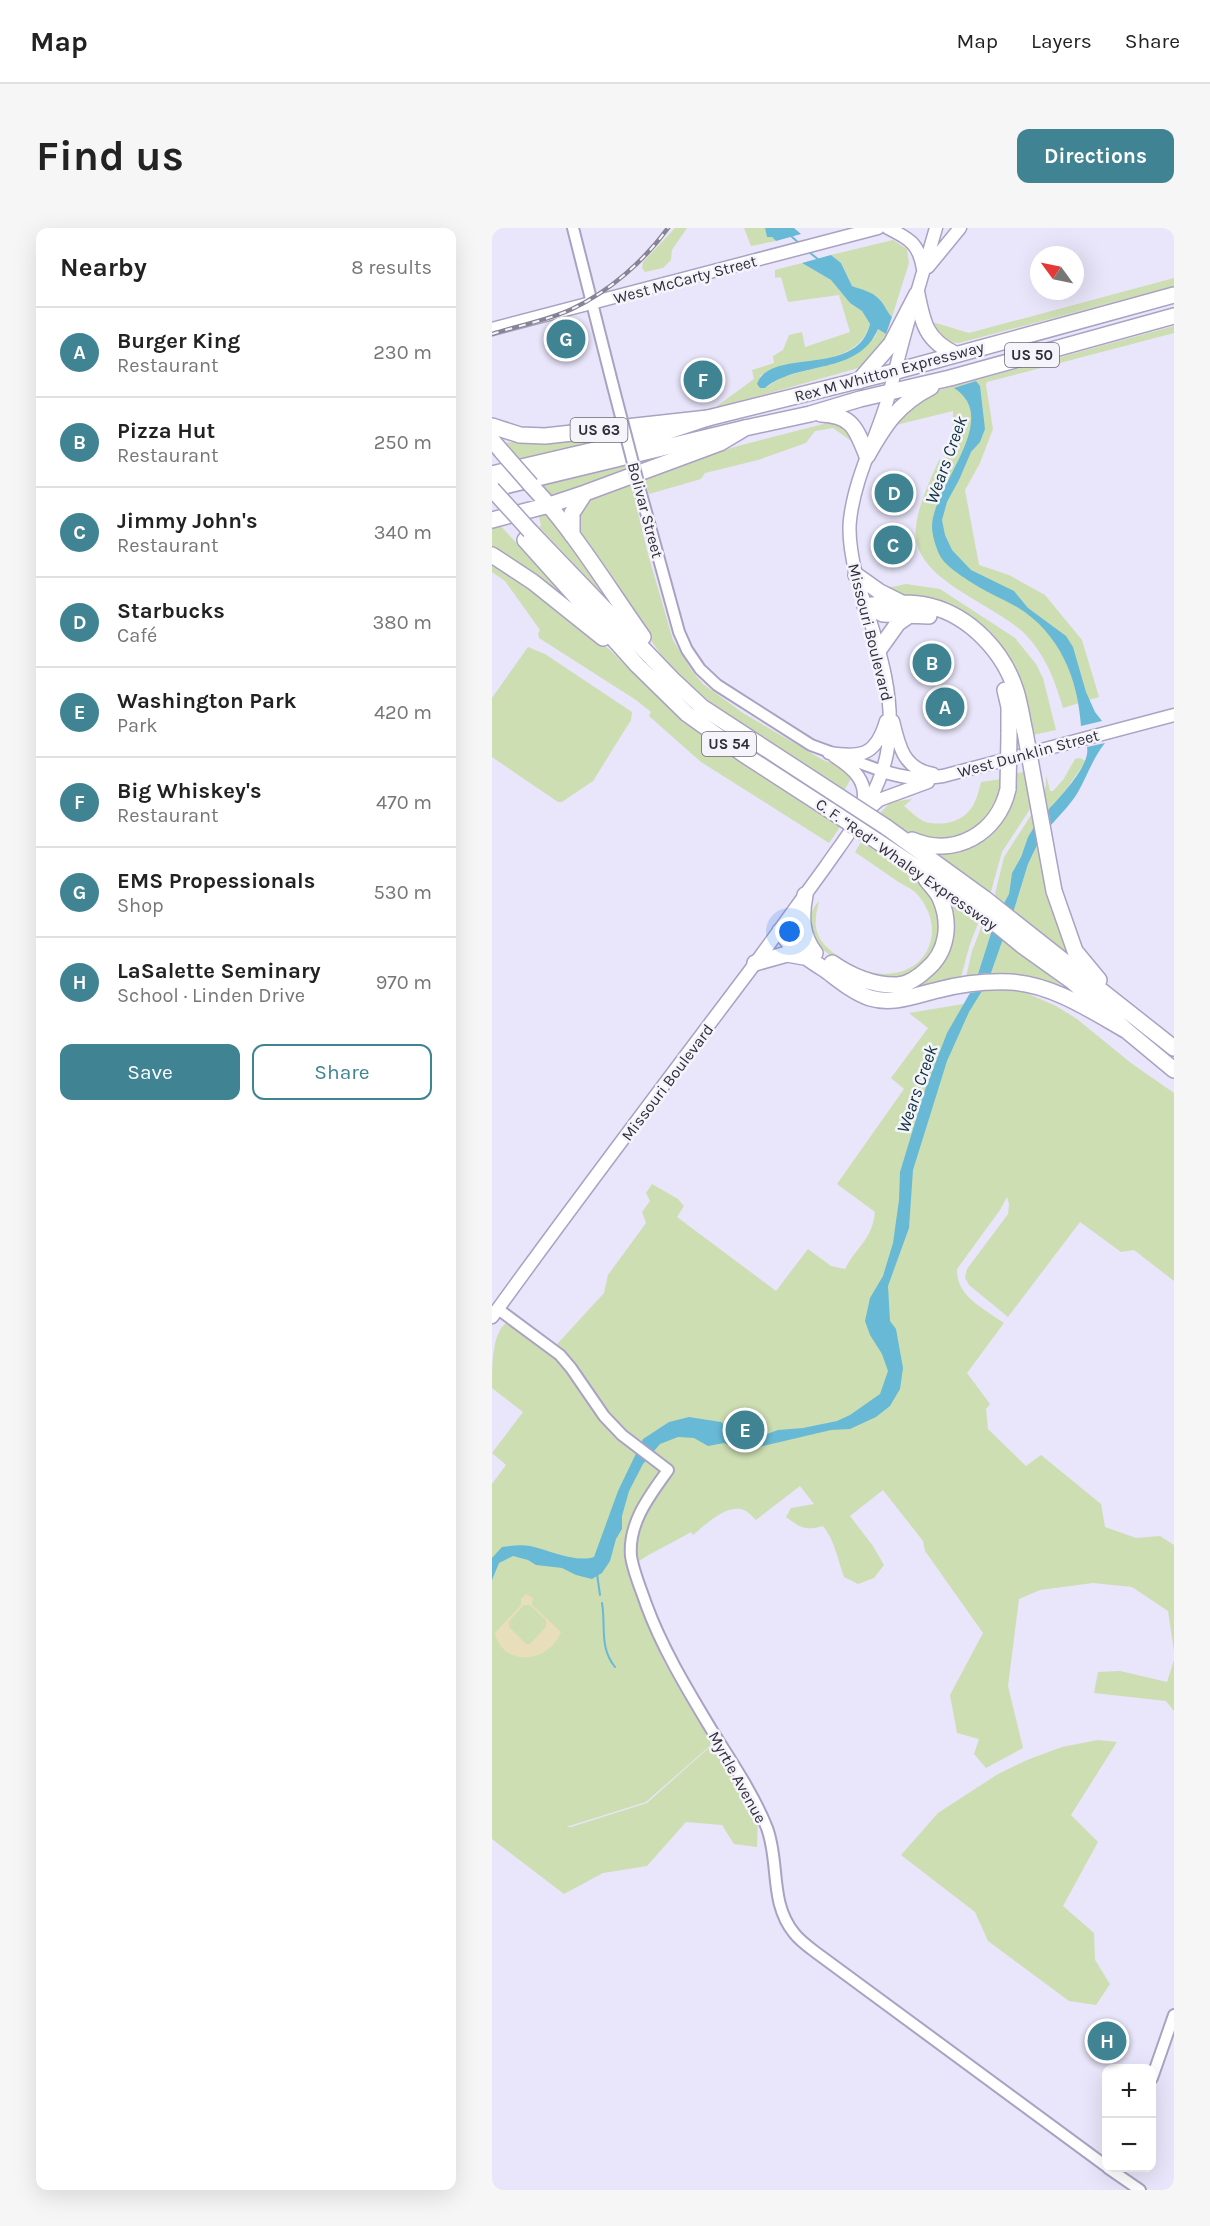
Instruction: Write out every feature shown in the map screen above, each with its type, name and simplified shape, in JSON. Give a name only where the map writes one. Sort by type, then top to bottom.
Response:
[{"type":"highway","points":[[917,294],[925,329],[937,345],[955,354]]},
{"type":"highway","points":[[859,381],[891,344],[917,294]]},
{"type":"highway","name":"Rex M Whitton Expressway","points":[[708,418],[859,381],[1174,295]]},
{"type":"highway","name":"Rex M Whitton Expressway","points":[[745,428],[810,414],[890,391],[950,378],[1174,316]]},
{"type":"highway","points":[[867,456],[883,426],[897,410],[923,391],[950,378]]},
{"type":"highway","points":[[810,414],[837,415],[852,423],[867,456]]},
{"type":"highway","name":"US 63","points":[[492,426],[520,435],[545,436],[708,418]]},
{"type":"highway","name":"US 50","points":[[492,474],[654,436],[708,418]]},
{"type":"highway","points":[[492,520],[585,493],[720,443],[745,428]]},
{"type":"highway","name":"US 50","points":[[492,489],[745,428]]},
{"type":"highway","points":[[496,446],[549,505],[572,535],[672,679]]},
{"type":"highway","name":"US 54","points":[[492,489],[527,536],[637,665]]},
{"type":"highway","points":[[572,535],[572,513],[585,493]]},
{"type":"highway","name":"US 54","points":[[492,504],[672,679]]},
{"type":"highway","points":[[492,555],[533,582],[637,665]]},
{"type":"highway","points":[[856,575],[908,608],[940,619],[971,637],[984,648],[1000,676],[1005,691],[1053,891],[1075,951],[1118,1003]]},
{"type":"highway","points":[[865,606],[883,614],[908,608]]},
{"type":"highway","points":[[878,651],[908,608]]},
{"type":"highway","name":"C. F. “Red” Whaley Expressway","points":[[637,665],[664,693],[708,730],[917,867],[979,902]]},
{"type":"highway","name":"C. F. “Red” Whaley Expressway","points":[[672,679],[702,707],[886,827],[1028,941],[1127,1031],[1174,1070]]},
{"type":"highway","points":[[886,827],[915,841],[940,847],[962,844],[981,833],[1002,804],[1008,789],[1017,734]]},
{"type":"highway","points":[[755,963],[787,954],[812,956],[846,973],[872,982],[899,985],[918,978],[935,963],[945,945],[946,921],[939,897],[917,867]]},
{"type":"highway","points":[[805,895],[802,923],[812,956]]},
{"type":"highway","points":[[780,931],[793,937],[812,956],[853,989],[871,998],[885,1000],[907,998],[984,982],[1012,982],[1050,991],[1086,1007],[1127,1031]]},
{"type":"highway","name":"C. F. “Red” Whaley Expressway","points":[[1028,941],[1118,1003],[1174,1048]]},
{"type":"main road","name":"West McCarty Street","points":[[492,329],[878,228]]},
{"type":"main road","points":[[888,228],[914,244],[921,255],[923,273]]},
{"type":"main road","name":"Missouri Boulevard","points":[[495,1313],[780,931],[855,825],[882,771],[888,748],[890,705],[878,651],[856,575],[852,556],[850,521],[867,456],[890,391],[893,372],[936,228]]},
{"type":"main road","points":[[923,273],[960,228]]},
{"type":"main road","points":[[830,753],[854,756],[869,750],[882,734],[890,705]]},
{"type":"main road","points":[[890,705],[901,750],[909,765],[917,770],[943,776]]},
{"type":"main road","name":"West Dunklin Street","points":[[882,771],[908,778],[923,779],[943,776],[1174,715]]},
{"type":"main road","points":[[830,753],[858,774],[862,781],[864,803],[855,825]]},
{"type":"main road","points":[[855,825],[879,800],[943,776]]},
{"type":"street","name":"Bolivar Street","points":[[573,228],[640,490],[679,632],[687,650],[700,669],[717,685],[787,731],[811,745],[882,771]]},
{"type":"street","name":"Myrtle Avenue","points":[[495,1313],[560,1355],[604,1416],[629,1441],[668,1470],[640,1512],[632,1533],[631,1556],[650,1614],[669,1654],[735,1766],[767,1830],[772,1847],[777,1896],[783,1915],[794,1933],[818,1954],[1102,2163]]},
{"type":"street","points":[[1156,2067],[1174,2015]]},
{"type":"street","name":"Myrtle Avenue","points":[[1115,2172],[1140,2190]]},
{"type":"green space","points":[[675,228],[687,228],[672,250],[671,260],[663,268],[645,272],[642,268],[643,262]]},
{"type":"green space","points":[[744,228],[765,228],[767,237],[772,237],[776,241],[751,246]]},
{"type":"green space","points":[[893,240],[907,249],[909,263],[892,317],[877,297],[852,286],[841,263],[831,255]]},
{"type":"green space","points":[[802,263],[831,280],[850,303],[862,311],[870,324],[862,339],[841,354],[824,360],[786,365],[760,376],[765,388],[782,377],[843,361],[875,337],[878,329],[886,334],[881,345],[871,358],[858,368],[717,406],[754,379],[752,370],[774,363],[773,356],[783,350],[789,335],[802,332],[805,347],[850,332],[839,295],[788,302],[781,277],[775,278],[775,270]]},
{"type":"green space","points":[[1174,278],[1174,286],[959,343],[943,341],[929,321],[969,333]]},
{"type":"green space","points":[[1174,326],[1174,333],[987,382],[986,385],[993,429],[980,463],[965,490],[979,565],[1009,575],[1045,595],[1082,640],[1099,697],[1063,708],[1049,669],[1039,651],[1026,635],[1013,624],[945,581],[931,568],[921,554],[916,538],[917,519],[939,460],[952,455],[953,411],[892,426],[899,417],[933,392]]},
{"type":"green space","points":[[827,423],[837,424],[844,428],[854,443],[833,428],[815,431],[806,443],[758,460],[705,473],[701,479],[649,494],[643,475],[738,446]]},
{"type":"green space","points":[[618,431],[619,438],[519,462],[504,443]]},
{"type":"green space","points":[[625,464],[626,468],[551,498],[537,484]]},
{"type":"green space","points":[[630,480],[648,554],[673,640],[692,671],[703,684],[743,713],[823,760],[845,768],[853,775],[844,791],[722,712],[670,667],[582,545],[574,522],[583,500]]},
{"type":"green space","points":[[547,511],[607,594],[605,596],[539,527],[541,525],[538,513]]},
{"type":"green space","points":[[499,524],[579,611],[492,551],[492,526]]},
{"type":"green space","points":[[492,560],[610,650],[682,721],[840,827],[829,843],[701,762],[649,716],[651,712],[636,700],[539,638],[540,630],[505,581],[492,572]]},
{"type":"green space","points":[[906,584],[940,589],[1015,638],[1036,664],[1043,678],[1056,730],[1033,735],[1012,662],[990,631],[958,608],[937,599],[902,595],[883,585],[892,587]]},
{"type":"green space","points":[[528,647],[545,654],[632,712],[631,720],[593,781],[562,802],[558,802],[492,757],[492,698]]},
{"type":"green space","points":[[1080,758],[1086,761],[1048,810],[1044,791],[1046,775],[1050,791],[1053,791],[1063,780],[1075,759]]},
{"type":"green space","points":[[1028,771],[1034,803],[1002,852],[990,895],[930,851],[982,838],[1014,774]]},
{"type":"green space","points":[[1002,779],[999,795],[985,820],[976,829],[951,839],[920,837],[879,814],[891,802],[912,799],[904,806],[920,819],[938,824],[955,821],[971,809],[981,782]]},
{"type":"green space","points":[[1035,809],[1037,822],[1012,873],[1009,894],[1003,905],[994,898],[1004,857]]},
{"type":"green space","points":[[1040,839],[1051,909],[1075,961],[1032,925],[1030,926],[1013,913],[1028,864]]},
{"type":"green space","points":[[861,842],[902,866],[923,882],[938,909],[937,940],[932,954],[923,966],[910,974],[884,978],[853,971],[821,948],[812,933],[811,915],[819,901],[816,926],[817,933],[824,944],[849,963],[865,971],[884,974],[900,972],[913,966],[923,957],[929,946],[932,933],[931,920],[925,906],[914,891],[855,852]]},
{"type":"green space","points":[[944,895],[979,921],[961,977],[896,995],[874,992],[874,990],[942,962]]},
{"type":"green space","points":[[983,923],[992,930],[978,974],[966,977],[972,951]]},
{"type":"green space","points":[[1003,939],[1067,990],[1025,977],[991,973]]},
{"type":"green space","points":[[985,986],[1024,992],[1056,1006],[1077,1019],[1131,1063],[1174,1093],[1174,1281],[1134,1250],[1121,1252],[1080,1222],[1008,1317],[969,1285],[965,1278],[967,1269],[1008,1214],[1007,1197],[957,1269],[961,1287],[966,1294],[1004,1323],[967,1373],[990,1404],[986,1409],[988,1429],[1026,1466],[1041,1455],[1101,1504],[1105,1527],[1136,1538],[1160,1536],[1174,1545],[1174,1651],[1168,1611],[1132,1587],[1093,1583],[1040,1590],[1019,1599],[1008,1686],[1023,1748],[986,1768],[974,1754],[979,1739],[957,1733],[950,1695],[983,1633],[925,1551],[923,1541],[883,1490],[850,1516],[884,1565],[874,1578],[858,1584],[844,1577],[833,1543],[823,1526],[803,1528],[786,1517],[791,1508],[814,1504],[800,1486],[756,1520],[743,1510],[727,1511],[693,1535],[691,1532],[650,1554],[627,1570],[644,1617],[665,1664],[712,1744],[646,1802],[566,1827],[647,1803],[712,1745],[758,1820],[757,1847],[734,1844],[722,1825],[686,1822],[647,1866],[603,1873],[564,1894],[492,1839],[492,1484],[506,1465],[492,1453],[523,1412],[492,1388],[495,1342],[498,1334],[506,1323],[548,1354],[604,1293],[608,1275],[646,1223],[642,1212],[650,1201],[646,1193],[652,1184],[678,1199],[684,1206],[677,1217],[776,1291],[808,1249],[831,1266],[845,1269],[871,1229],[875,1212],[837,1184],[904,1089],[891,1078],[928,1028],[909,1013],[975,1002]]},
{"type":"green space","points":[[1174,1660],[1174,1711],[1166,1701],[1094,1693],[1098,1672],[1120,1671],[1167,1682]]},
{"type":"green space","points":[[1098,1740],[1117,1742],[1071,1815],[1098,1842],[1063,1906],[1094,1933],[1095,1960],[1110,1984],[1096,2005],[1069,2001],[988,1941],[975,1912],[901,1855],[938,1813],[998,1774],[1062,1747]]},
{"type":"sand","points":[[526,1594],[533,1598],[532,1605],[561,1632],[547,1650],[537,1655],[516,1656],[507,1652],[495,1633],[521,1605],[521,1599]],"holes":[[[524,1605],[530,1605],[546,1620],[546,1627],[530,1644],[526,1644],[509,1627],[509,1621]]]},
{"type":"water","points":[[765,228],[794,228],[801,234],[776,241],[772,237],[767,237]]},
{"type":"water","points":[[831,255],[841,263],[852,286],[874,295],[883,304],[892,317],[886,334],[878,329],[869,344],[857,354],[827,366],[779,379],[765,388],[760,388],[757,384],[765,373],[779,366],[832,357],[849,351],[862,341],[870,324],[862,311],[850,303],[831,280],[802,263]]},
{"type":"water","points":[[976,381],[980,386],[985,429],[947,502],[942,520],[945,535],[952,550],[971,570],[1014,591],[1028,608],[1066,636],[1073,647],[1086,692],[1102,721],[1081,726],[1076,691],[1071,675],[1064,659],[1045,630],[1017,607],[956,572],[944,562],[939,554],[932,527],[935,511],[969,435],[971,417],[967,401],[954,388]]},
{"type":"water","points":[[1105,743],[1075,796],[1051,825],[1048,810],[1080,771],[1087,754],[1087,747]]},
{"type":"water","points":[[1037,822],[1040,839],[1028,864],[1013,913],[1003,905],[1009,894],[1012,873]]},
{"type":"water","points":[[992,930],[1003,939],[991,973],[978,974]]},
{"type":"water","points":[[982,991],[969,1012],[947,1061],[913,1170],[909,1228],[888,1286],[890,1321],[896,1329],[903,1368],[900,1389],[890,1406],[876,1417],[850,1429],[831,1430],[742,1451],[724,1443],[708,1446],[694,1438],[678,1437],[660,1444],[643,1464],[629,1491],[622,1516],[622,1529],[616,1539],[610,1561],[602,1573],[592,1579],[562,1568],[536,1565],[513,1556],[499,1563],[492,1580],[492,1558],[502,1547],[527,1545],[570,1557],[594,1557],[618,1491],[643,1439],[669,1422],[689,1417],[721,1422],[734,1432],[767,1434],[778,1430],[837,1421],[850,1415],[880,1394],[888,1371],[865,1321],[870,1298],[883,1276],[893,1243],[900,1172],[925,1090],[947,1033],[970,993]]},
{"type":"waterway","name":"Wears Creek","points":[[791,236],[800,244]]},
{"type":"waterway","name":"Wears Creek","points":[[809,252],[819,260]]},
{"type":"waterway","points":[[597,1574],[600,1595]]},
{"type":"waterway","points":[[602,1603],[605,1644],[615,1667]]},
{"type":"railway","points":[[492,334],[553,316],[586,302],[625,274],[668,228]]},
{"type":"place","name":"EMS Propessionals","points":[[566,339]]},
{"type":"place","name":"Big Whiskey's","points":[[703,380]]},
{"type":"place","name":"Starbucks","points":[[894,493]]},
{"type":"place","name":"Jimmy John's","points":[[893,545]]},
{"type":"place","name":"Pizza Hut","points":[[932,663]]},
{"type":"place","name":"Burger King","points":[[945,707]]},
{"type":"place","name":"Washington Park","points":[[745,1430]]},
{"type":"place","name":"LaSalette Seminary","points":[[1107,2041]]}]
